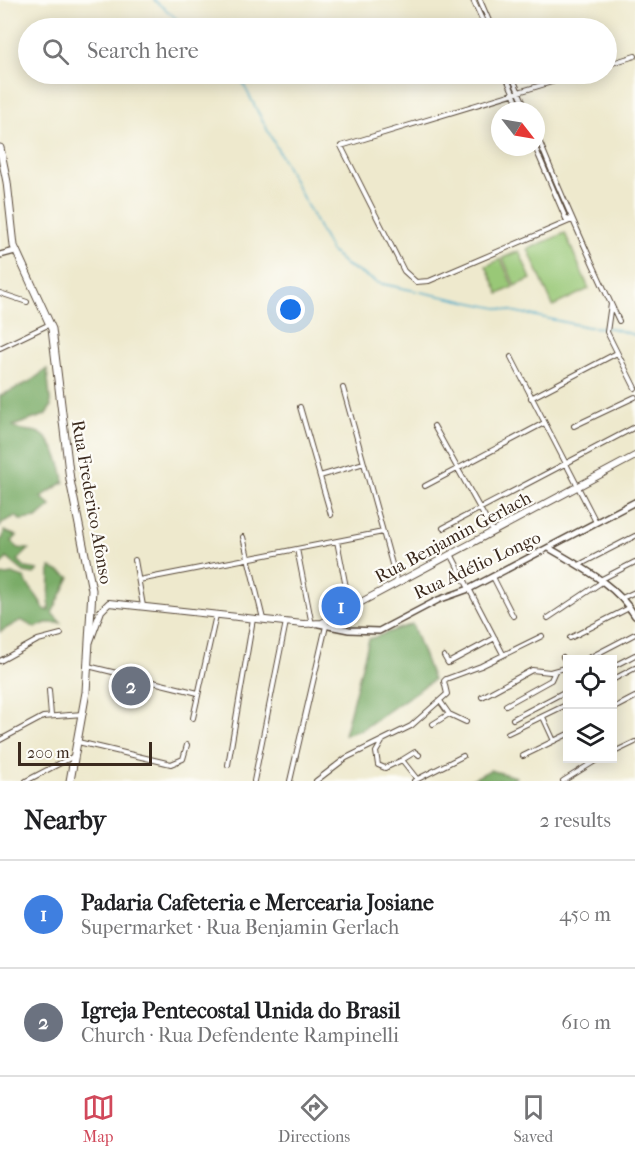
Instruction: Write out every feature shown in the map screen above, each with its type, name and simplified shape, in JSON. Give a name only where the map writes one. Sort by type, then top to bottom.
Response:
[{"type":"main road","name":"Rua Frederico Afonso","points":[[0,148],[15,251],[51,323],[70,480],[92,590],[83,714],[70,781]]},
{"type":"main road","name":"Rua Benjamin Gerlach","points":[[321,624],[635,456]]},
{"type":"main road","points":[[90,641],[101,611],[106,604],[321,624]]},
{"type":"street","points":[[473,0],[481,18]]},
{"type":"street","points":[[480,0],[488,18]]},
{"type":"street","points":[[617,62],[635,56]]},
{"type":"street","points":[[510,84],[518,102]]},
{"type":"street","points":[[515,84],[523,102]]},
{"type":"street","points":[[545,84],[341,146],[404,271],[416,282],[429,281],[572,220]]},
{"type":"street","points":[[545,155],[572,220],[619,321]]},
{"type":"street","points":[[539,156],[566,219],[572,220]]},
{"type":"street","points":[[547,176],[553,174]]},
{"type":"street","points":[[0,255],[15,251]]},
{"type":"street","points":[[0,293],[27,302]]},
{"type":"street","points":[[611,304],[607,332],[635,388]]},
{"type":"street","points":[[0,348],[51,323]]},
{"type":"street","points":[[531,398],[616,353]]},
{"type":"street","points":[[511,357],[596,522]]},
{"type":"street","points":[[343,388],[397,583]]},
{"type":"street","points":[[574,426],[635,397]]},
{"type":"street","points":[[300,407],[331,515]]},
{"type":"street","points":[[425,486],[544,423]]},
{"type":"street","points":[[434,426],[493,532]]},
{"type":"street","points":[[443,528],[635,427]]},
{"type":"street","points":[[320,476],[364,463]]},
{"type":"street","name":"Rua Adélio Longo","points":[[321,624],[368,632],[379,631],[420,608],[493,577],[635,502]]},
{"type":"street","points":[[139,580],[383,531]]},
{"type":"street","points":[[578,565],[635,536]]},
{"type":"street","points":[[243,537],[264,620]]},
{"type":"street","points":[[337,541],[351,609]]},
{"type":"street","points":[[549,548],[601,581],[630,607],[635,616]]},
{"type":"street","points":[[290,781],[321,624],[297,549]]},
{"type":"street","points":[[451,554],[503,654]]},
{"type":"street","points":[[135,560],[144,607]]},
{"type":"street","points":[[548,618],[601,581],[635,562]]},
{"type":"street","points":[[493,577],[513,616]]},
{"type":"street","points":[[621,598],[635,591]]},
{"type":"street","points":[[570,638],[630,607]]},
{"type":"street","points":[[193,718],[216,615]]},
{"type":"street","points":[[228,765],[253,619]]},
{"type":"street","points":[[254,781],[286,622]]},
{"type":"street","points":[[0,661],[38,640],[61,634]]},
{"type":"street","points":[[595,655],[635,634]]},
{"type":"street","points":[[316,781],[346,758],[411,726],[448,691],[444,681],[542,636]]},
{"type":"street","points":[[444,656],[448,663],[495,638]]},
{"type":"street","points":[[617,664],[635,655]]},
{"type":"street","points":[[88,666],[198,693]]},
{"type":"street","points":[[482,697],[532,670],[555,671],[563,668]]},
{"type":"street","points":[[617,677],[635,668]]},
{"type":"street","points":[[506,705],[551,680],[555,671]]},
{"type":"street","points":[[49,690],[51,716]]},
{"type":"street","points":[[513,719],[563,692]]},
{"type":"street","points":[[617,706],[635,697]]},
{"type":"street","points":[[440,701],[449,714],[466,722]]},
{"type":"street","points":[[508,733],[563,706]]},
{"type":"street","points":[[0,740],[51,716],[83,714]]},
{"type":"street","points":[[433,724],[449,714]]},
{"type":"street","points":[[543,717],[554,741]]},
{"type":"street","points":[[523,756],[563,736]]},
{"type":"street","points":[[386,737],[376,752],[378,765],[385,768],[415,752],[419,755]]},
{"type":"street","points":[[77,742],[171,764],[183,759],[187,745]]},
{"type":"street","points":[[617,751],[635,742]]},
{"type":"street","points":[[26,781],[74,756]]},
{"type":"street","points":[[402,760],[416,780],[463,756]]},
{"type":"street","points":[[563,781],[593,763]]},
{"type":"green space","points":[[565,233],[589,289],[553,306],[528,249]]},
{"type":"green space","points":[[519,251],[531,279],[515,286],[503,258]]},
{"type":"green space","points":[[501,259],[513,287],[499,294],[486,266]]},
{"type":"green space","points":[[47,369],[51,407],[45,415],[13,426],[39,433],[49,441],[62,469],[64,482],[41,497],[51,506],[37,518],[20,520],[16,516],[3,522],[0,527],[0,396],[31,381]]},
{"type":"green space","points":[[4,531],[17,536],[12,541],[17,548],[29,549],[18,560],[26,568],[38,570],[34,574],[24,572],[7,558],[0,566],[0,540],[3,538]]},
{"type":"green space","points":[[50,567],[70,577],[52,613],[61,623],[46,623],[35,628],[21,620],[0,632],[0,576],[12,574],[24,578],[44,609],[49,611]]},
{"type":"green space","points":[[412,624],[433,680],[361,730],[344,735],[369,639]]},
{"type":"green space","points":[[490,770],[516,777],[512,781],[469,781]]},
{"type":"waterway","points":[[154,0],[176,18]]},
{"type":"waterway","points":[[243,84],[331,251],[346,265],[378,283],[588,327],[611,328],[635,335]]},
{"type":"place","name":"Padaria Cafeteria e Mercearia Josiane","points":[[341,606]]},
{"type":"place","name":"Igreja Pentecostal Unida do Brasil","points":[[131,686]]}]
